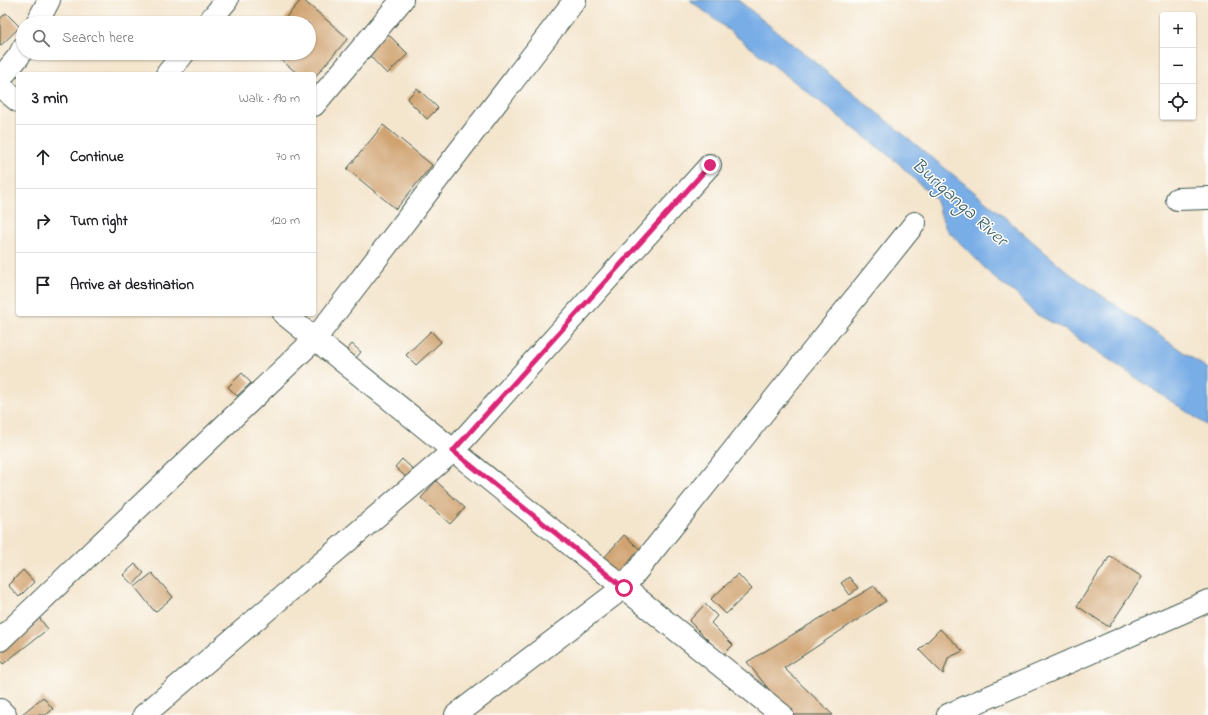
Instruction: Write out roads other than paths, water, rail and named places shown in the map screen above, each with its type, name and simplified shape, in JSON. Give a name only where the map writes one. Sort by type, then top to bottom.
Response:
[{"type":"street","points":[[41,16],[49,0]]},
{"type":"street","points":[[214,16],[227,0]]},
{"type":"street","points":[[316,104],[402,0]]},
{"type":"street","points":[[0,640],[315,339],[575,0]]},
{"type":"street","points":[[0,78],[16,59]]},
{"type":"street","points":[[168,72],[178,60]]},
{"type":"street","points":[[0,86],[16,99]]},
{"type":"street","points":[[144,715],[453,451],[710,165]]},
{"type":"street","points":[[1178,199],[1208,198]]},
{"type":"street","points":[[456,715],[624,588],[915,223]]},
{"type":"street","points":[[286,316],[782,715]]},
{"type":"street","points":[[948,715],[1208,601]]},
{"type":"street","points":[[0,710],[5,715]]},
{"type":"water","name":"Buriganga River","points":[[690,0],[738,0],[994,208],[1069,273],[1208,369],[1208,426],[1062,328],[1034,313],[1015,293],[994,278],[946,229],[935,199],[897,162]]}]
